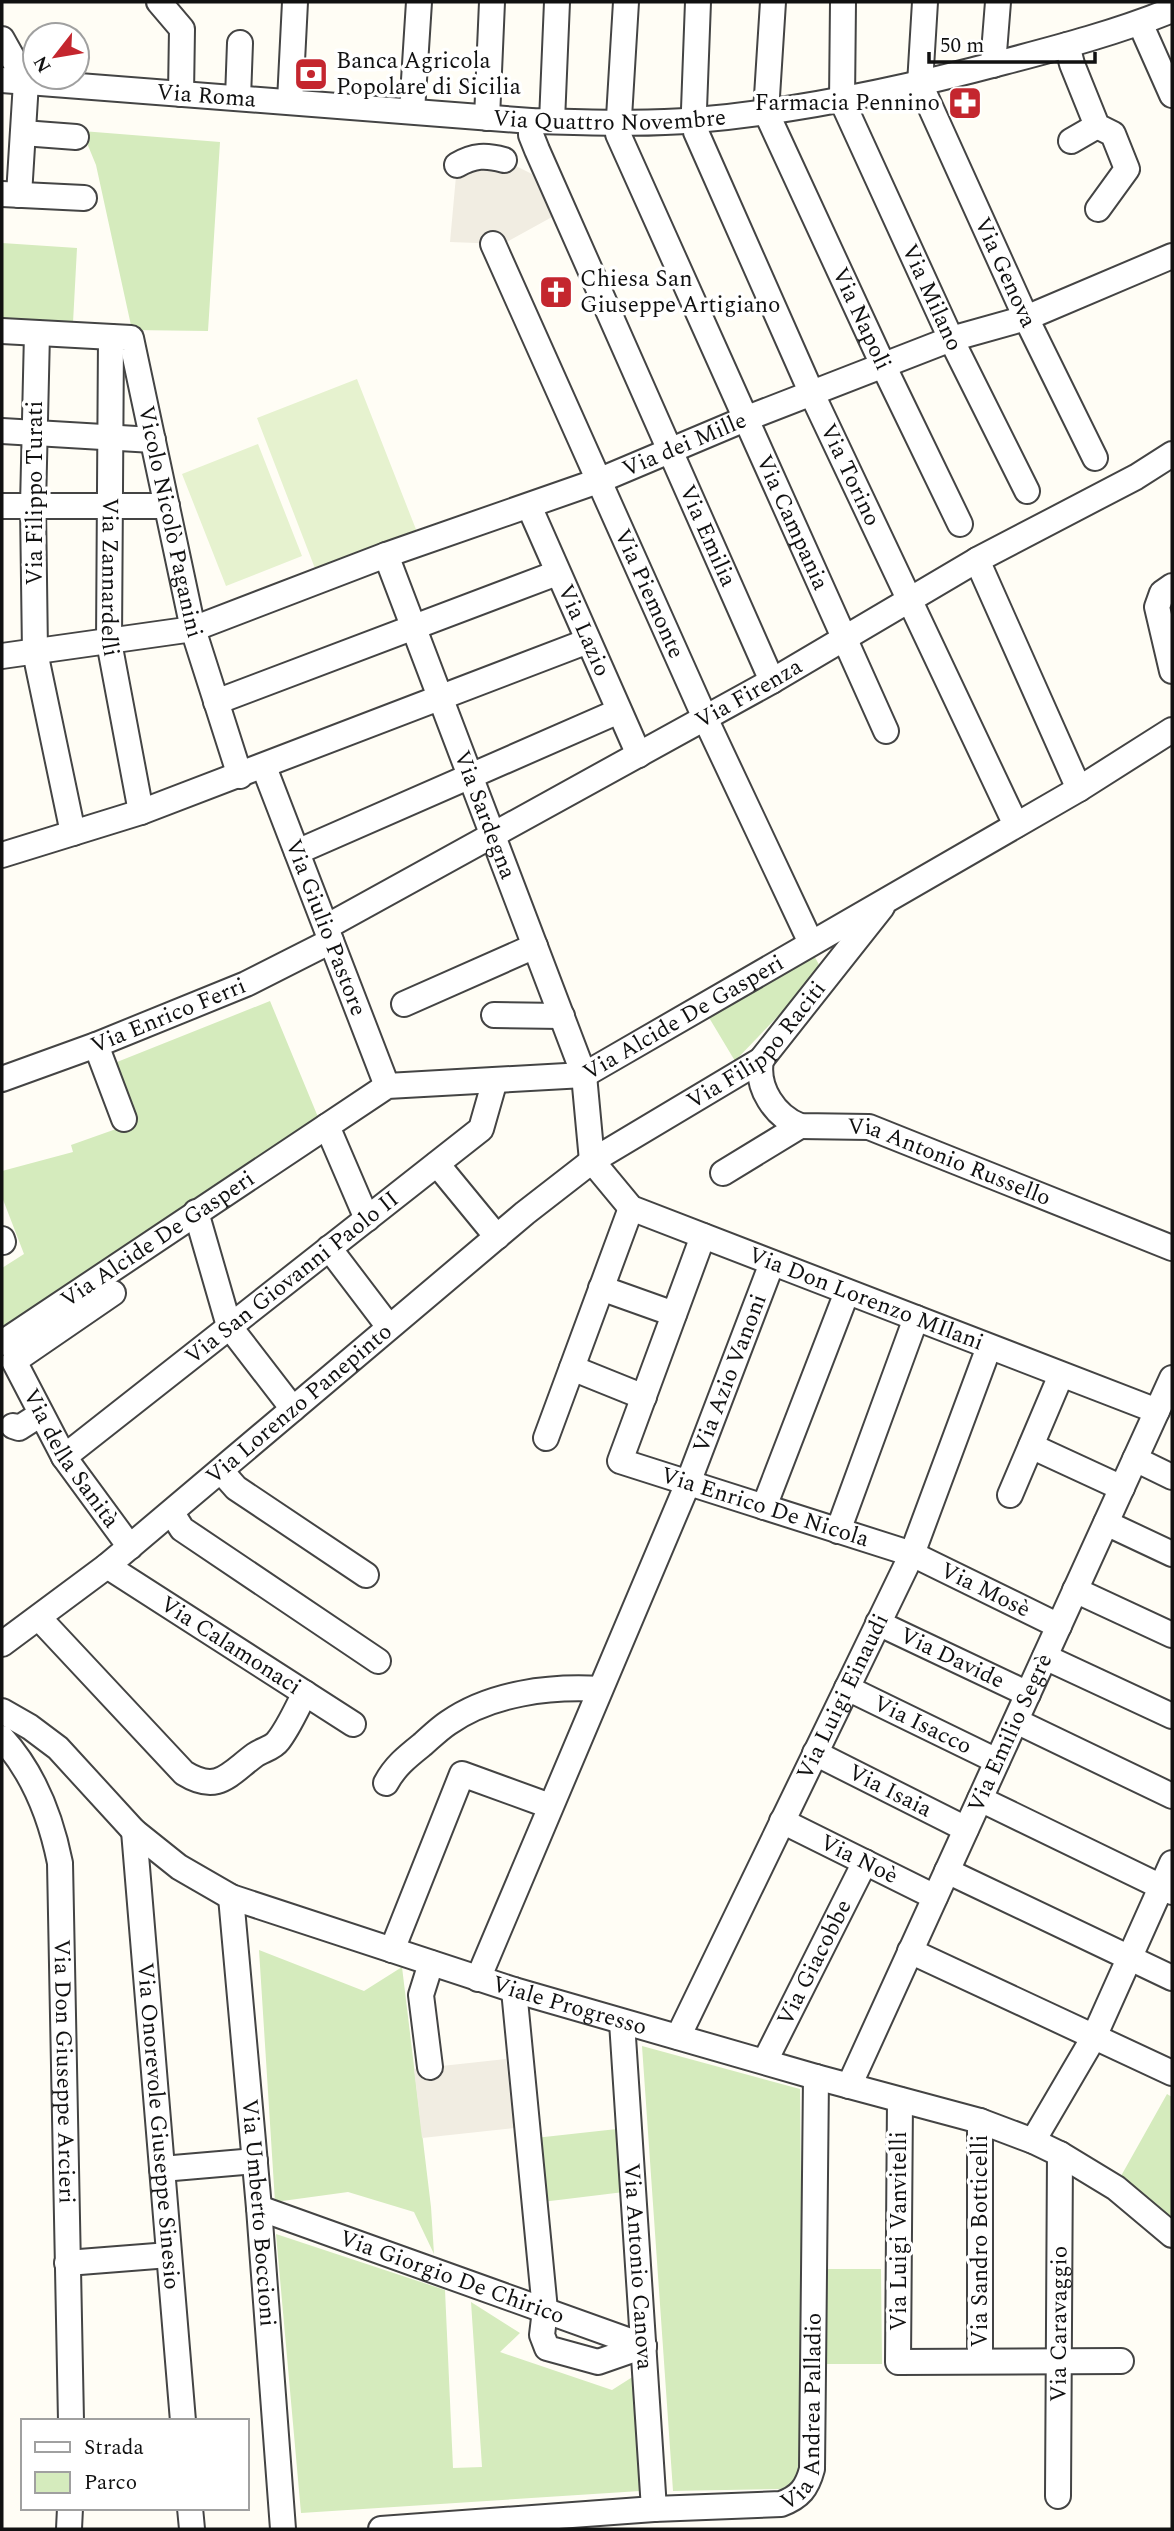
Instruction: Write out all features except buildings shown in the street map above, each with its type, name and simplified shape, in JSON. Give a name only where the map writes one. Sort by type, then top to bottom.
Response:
[{"type":"street","points":[[159,2],[182,29],[181,94]]},
{"type":"street","points":[[290,101],[295,2]]},
{"type":"street","points":[[412,111],[419,2]]},
{"type":"street","points":[[487,118],[492,2]]},
{"type":"street","name":"Via Emilia","points":[[557,2],[541,121],[531,135],[772,681]]},
{"type":"street","name":"Via Campania","points":[[626,2],[618,134],[886,731]]},
{"type":"street","points":[[694,120],[698,2]]},
{"type":"street","points":[[766,112],[773,2]]},
{"type":"street","points":[[842,101],[843,2]]},
{"type":"street","points":[[920,84],[925,2]]},
{"type":"street","points":[[993,65],[998,2]]},
{"type":"street","name":"Via Quattro Novembre","points":[[412,111],[541,121],[619,122],[694,120],[766,112],[842,101],[920,84],[1067,45],[1140,23],[1172,10]]},
{"type":"street","points":[[1140,23],[1172,95]]},
{"type":"street","points":[[2,39],[14,81],[23,133],[10,195],[83,198]]},
{"type":"street","points":[[238,97],[240,43]]},
{"type":"street","points":[[1067,45],[1097,127],[1113,134],[1127,169],[1098,209]]},
{"type":"street","name":"Via Roma","points":[[14,81],[412,111]]},
{"type":"street","name":"Via Genova","points":[[920,84],[1026,318],[1095,458]]},
{"type":"street","name":"Via Milano","points":[[842,101],[951,339],[1027,491]]},
{"type":"street","name":"Via Napoli","points":[[766,112],[960,524]]},
{"type":"street","name":"Via Torino","points":[[694,120],[696,132],[812,394],[1016,825]]},
{"type":"street","points":[[1071,141],[1097,127]]},
{"type":"street","points":[[23,133],[76,137]]},
{"type":"street","points":[[457,165],[480,156],[504,160]]},
{"type":"street","name":"Via Piemonte","points":[[493,244],[705,718],[811,943]]},
{"type":"street","name":"Via dei Mille","points":[[2,656],[192,629],[386,555],[598,481],[746,419],[951,339],[1026,318],[1172,256]]},
{"type":"street","points":[[2,331],[121,338]]},
{"type":"street","name":"Via Filippo Turati","points":[[37,333],[33,506],[35,652],[73,833]]},
{"type":"street","name":"Via Zannardelli","points":[[121,338],[110,438],[109,642],[141,812]]},
{"type":"street","name":"Vicolo Nicolò Paganini","points":[[121,338],[153,440],[192,629],[240,776]]},
{"type":"street","points":[[2,430],[153,440]]},
{"type":"street","name":"Via Firenza","points":[[329,934],[493,835],[772,681],[976,560],[1136,477],[1172,455]]},
{"type":"street","points":[[2,506],[167,506]]},
{"type":"street","name":"Via Lazio","points":[[529,506],[639,755]]},
{"type":"street","name":"Via Sardegna","points":[[386,555],[584,1074],[592,1161]]},
{"type":"street","points":[[976,560],[1079,789]]},
{"type":"street","points":[[216,702],[557,573]]},
{"type":"street","points":[[1172,586],[1162,593],[1157,607],[1172,671]]},
{"type":"street","points":[[3,850],[73,833],[141,812],[588,641]]},
{"type":"street","points":[[297,852],[619,711]]},
{"type":"street","name":"Via Alcide De Gasperi","points":[[2,1343],[387,1086],[584,1074],[1079,789],[1172,730]]},
{"type":"street","name":"Via Giulio Pastore","points":[[264,767],[387,1086]]},
{"type":"street","name":"Via Filippo Raciti","points":[[592,1161],[761,1060],[890,897]]},
{"type":"street","name":"Via Enrico Ferri","points":[[2,1079],[96,1045],[246,984],[329,934]]},
{"type":"street","points":[[404,1004],[535,946]]},
{"type":"street","points":[[494,1015],[562,1016]]},
{"type":"street","points":[[96,1045],[124,1119]]},
{"type":"street","points":[[761,1060],[761,1082],[771,1102],[783,1117],[800,1126]]},
{"type":"street","name":"Via San Giovanni Paolo II","points":[[64,1457],[481,1129],[495,1080]]},
{"type":"street","points":[[327,1126],[367,1219]]},
{"type":"street","points":[[723,1173],[800,1126]]},
{"type":"street","name":"Via Antonio Russello","points":[[800,1126],[869,1127],[1172,1248]]},
{"type":"street","name":"Via Don Lorenzo MIlani","points":[[592,1161],[631,1208],[1061,1375],[1167,1393]]},
{"type":"street","name":"Via Lorenzo Panepinto","points":[[2,1644],[107,1566],[172,1513],[389,1327],[592,1161]]},
{"type":"street","points":[[437,1164],[497,1237]]},
{"type":"street","points":[[546,1438],[631,1208]]},
{"type":"street","points":[[196,1212],[229,1326],[293,1409]]},
{"type":"street","points":[[572,1368],[644,1397],[703,1236]]},
{"type":"street","points":[[329,1248],[389,1327]]},
{"type":"street","name":"Via Azio Vanoni","points":[[478,1979],[688,1483],[772,1263]]},
{"type":"street","points":[[601,1288],[674,1314]]},
{"type":"street","points":[[764,1507],[847,1292]]},
{"type":"street","name":"Via della Sanità","points":[[113,1293],[14,1361],[64,1457],[130,1547]]},
{"type":"street","points":[[838,1531],[916,1318]]},
{"type":"street","name":"Via Luigi Einaudi","points":[[678,2037],[912,1554],[989,1347]]},
{"type":"street","points":[[1010,1495],[1061,1375]]},
{"type":"street","name":"Via Emilio Segrè","points":[[849,2086],[1167,1393]]},
{"type":"street","name":"Via Enrico De Nicola","points":[[644,1397],[620,1461],[912,1554]]},
{"type":"street","points":[[13,1426],[19,1428],[41,1414]]},
{"type":"street","points":[[1031,1446],[1122,1488]]},
{"type":"street","points":[[1135,1459],[1172,1477]]},
{"type":"street","points":[[221,1471],[236,1488],[366,1575]]},
{"type":"street","points":[[172,1513],[182,1529],[378,1661]]},
{"type":"street","points":[[1106,1523],[1172,1554]]},
{"type":"street","name":"Via Mosè","points":[[912,1554],[1059,1626]]},
{"type":"street","name":"Via Calamonaci","points":[[107,1566],[353,1724]]},
{"type":"street","points":[[1075,1590],[1172,1635]]},
{"type":"street","points":[[39,1618],[184,1773],[199,1781],[219,1781],[229,1777],[257,1753],[277,1743],[305,1693]]},
{"type":"street","name":"Via Davide","points":[[878,1623],[1028,1694]]},
{"type":"street","points":[[1045,1657],[1172,1716]]},
{"type":"street","points":[[386,1783],[395,1767],[448,1722],[482,1705],[518,1694],[574,1687],[600,1689]]},
{"type":"street","name":"Via Isacco","points":[[847,1688],[997,1761]]},
{"type":"street","name":"Viale Progresso","points":[[2,1711],[58,1748],[134,1831],[178,1867],[231,1897],[514,1990],[980,2121],[1034,2141],[1060,2154],[1116,2188],[1172,2235]]},
{"type":"street","points":[[1016,1721],[1172,1796]]},
{"type":"street","name":"Via Don Giuseppe Arcieri","points":[[2,1738],[23,1769],[47,1815],[60,1863],[71,2419]]},
{"type":"street","name":"Via Isaia","points":[[816,1753],[966,1829]]},
{"type":"street","points":[[392,1950],[461,1774],[551,1806]]},
{"type":"street","points":[[980,1799],[1167,1889]]},
{"type":"street","name":"Via Noè","points":[[782,1821],[935,1897]]},
{"type":"street","name":"Via Onorevole Giuseppe Sinesio","points":[[134,1831],[183,2419]]},
{"type":"street","name":"Via Giacobbe","points":[[765,2062],[865,1862]]},
{"type":"street","points":[[1034,2141],[1094,2037],[1130,1958],[1167,1889],[1172,1863]]},
{"type":"street","points":[[947,1871],[1172,1978]]},
{"type":"street","name":"Via Umberto Boccioni","points":[[231,1897],[259,2208],[283,2529]]},
{"type":"street","points":[[910,1951],[1172,2073]]},
{"type":"street","points":[[430,2067],[421,1995],[431,1963]]},
{"type":"street","points":[[514,1990],[545,2310],[542,2335],[547,2348],[598,2362],[644,2346]]},
{"type":"street","name":"Via Antonio Canova","points":[[622,2022],[654,2509]]},
{"type":"street","name":"Via Andrea Palladio","points":[[381,2529],[654,2509],[781,2504],[794,2499],[805,2490],[812,2469],[816,2077]]},
{"type":"street","name":"Via Luigi Vanvitelli","points":[[900,2100],[898,2362],[980,2361]]},
{"type":"street","name":"Via Sandro Botticelli","points":[[980,2121],[980,2361]]},
{"type":"street","name":"Via Caravaggio","points":[[1058,2496],[1060,2154]]},
{"type":"street","points":[[162,2169],[255,2161]]},
{"type":"street","name":"Via Giorgio De Chirico","points":[[259,2208],[644,2346]]},
{"type":"street","points":[[67,2263],[169,2255]]},
{"type":"street","points":[[980,2361],[1121,2361]]},
{"type":"street","points":[[69,2529],[70,2510]]},
{"type":"street","points":[[190,2510],[192,2529]]},
{"type":"green space","points":[[82,131],[220,142],[208,331],[132,330],[96,165]]},
{"type":"green space","points":[[2,243],[77,248],[73,323],[2,320]]},
{"type":"green space","points":[[357,379],[417,532],[316,571],[257,418]]},
{"type":"green space","points":[[258,444],[302,556],[226,586],[182,474]]},
{"type":"green space","points":[[812,952],[822,970],[735,1061],[708,1016]]},
{"type":"green space","points":[[270,1001],[318,1117],[2,1333],[2,1268],[24,1254],[2,1197],[2,1171],[73,1152],[71,1145],[133,1123],[112,1064]]},
{"type":"green space","points":[[259,1950],[364,1991],[402,1967],[431,2207],[434,2254],[414,2212],[348,2192],[275,2202]]},
{"type":"green space","points":[[642,2046],[800,2089],[804,2468],[795,2481],[781,2489],[673,2491]]},
{"type":"green space","points":[[1167,2094],[1172,2097],[1172,2218],[1121,2176]]},
{"type":"green space","points":[[617,2129],[624,2192],[542,2202],[535,2138]]},
{"type":"green space","points":[[276,2234],[445,2290],[453,2468],[482,2467],[471,2302],[520,2333],[500,2352],[612,2390],[634,2376],[640,2491],[301,2513]]},
{"type":"green space","points":[[827,2269],[881,2269],[882,2364],[827,2364]]},
{"type":"shaded area","points":[[504,160],[532,174],[552,217],[503,244],[450,242],[457,165]]},
{"type":"shaded area","points":[[506,2059],[514,2128],[422,2138],[414,2069]]},
{"type":"place","name":"Banca Agricola Popolare di Sicilia","points":[[311,74]]},
{"type":"place","name":"Farmacia Pennino","points":[[965,103]]},
{"type":"place","name":"Chiesa San Giuseppe Artigiano","points":[[556,292]]}]
